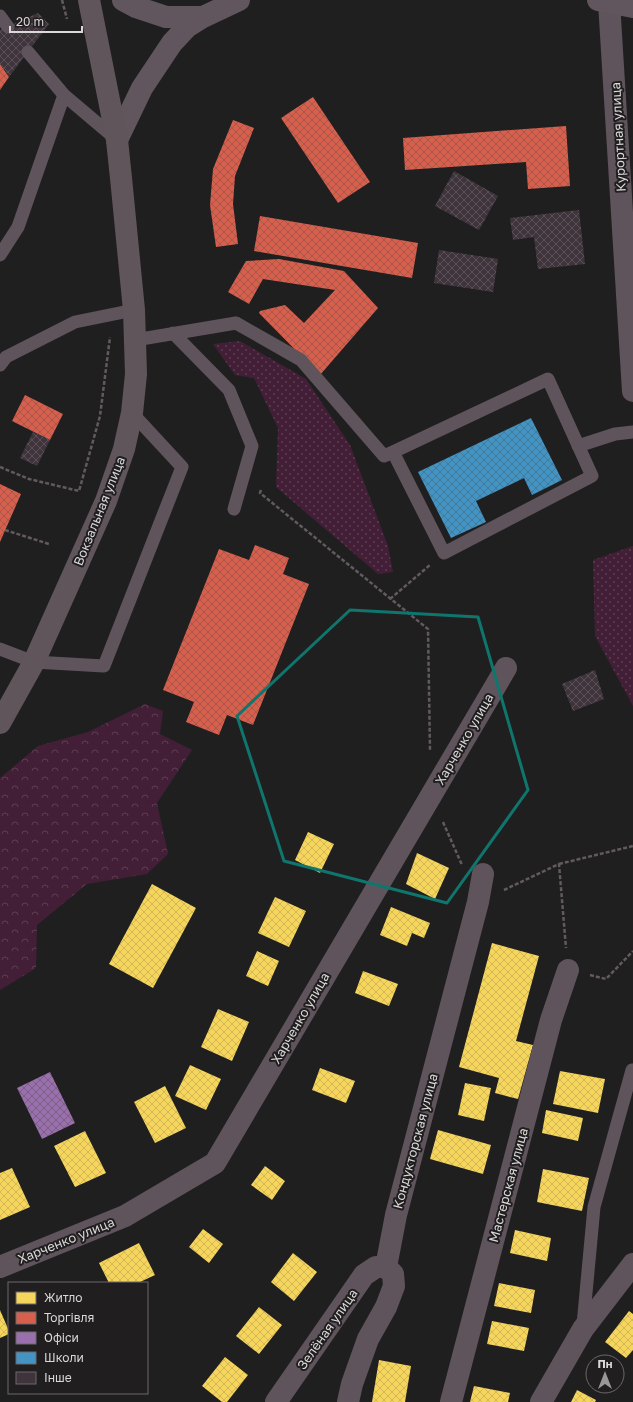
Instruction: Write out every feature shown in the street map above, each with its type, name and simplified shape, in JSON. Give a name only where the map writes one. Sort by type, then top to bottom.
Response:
[{"type":"main road","name":"Вокзальная улица","points":[[0,723],[34,662],[106,501],[124,449],[132,413],[136,374],[134,310],[117,140],[89,0]]},
{"type":"main road","points":[[123,0],[136,7],[166,17],[203,17]]},
{"type":"main road","points":[[117,140],[142,88],[153,69],[172,43],[187,28],[203,17],[239,0]]},
{"type":"main road","points":[[604,1],[633,7]]},
{"type":"street","name":"Курортная улица","points":[[604,1],[633,391]]},
{"type":"street","name":"Харченко улица","points":[[0,1267],[125,1216],[215,1163],[506,668]]},
{"type":"street","name":"Кондукторская улица","points":[[386,1267],[396,1215],[478,902],[483,874]]},
{"type":"street","name":"Мастерская улица","points":[[450,1402],[551,1020],[568,970]]},
{"type":"street","points":[[541,1402],[583,1329],[633,1264]]},
{"type":"street","name":"Зелёная улица","points":[[276,1402],[364,1275],[376,1268],[386,1267]]},
{"type":"street","points":[[348,1402],[352,1384],[368,1339],[386,1307],[394,1286],[393,1274],[386,1267]]},
{"type":"lane","points":[[28,52],[64,96],[117,140]]},
{"type":"lane","points":[[0,255],[18,227],[64,96]]},
{"type":"lane","points":[[0,365],[6,357],[75,322],[134,310]]},
{"type":"lane","points":[[135,340],[236,323],[301,360],[384,456],[548,379],[592,476],[444,553],[393,452]]},
{"type":"lane","points":[[174,333],[229,390],[252,446],[234,509]]},
{"type":"lane","points":[[0,649],[34,662],[104,666],[182,467],[132,413]]},
{"type":"lane","points":[[578,446],[615,434],[633,432]]},
{"type":"lane","points":[[583,1329],[594,1207],[632,1070]]},
{"type":"path","points":[[62,0],[67,19]]},
{"type":"path","points":[[0,467],[30,479],[79,491],[100,416],[112,314]]},
{"type":"path","points":[[261,486],[260,493],[428,629],[430,755]]},
{"type":"path","points":[[5,530],[49,544]]},
{"type":"path","points":[[390,599],[414,579]]},
{"type":"path","points":[[431,795],[462,866]]},
{"type":"path","points":[[478,902],[559,864],[633,846]]},
{"type":"path","points":[[559,864],[568,970],[606,979],[633,951]]},
{"type":"highlighted area","points":[[350,610],[478,617],[528,790],[447,903],[284,861],[237,716]]},
{"type":"green space","points":[[240,341],[306,379],[350,445],[388,546],[393,572],[378,574],[276,487],[278,428],[254,378],[235,375],[213,344]]},
{"type":"green space","points":[[633,546],[633,706],[595,636],[593,560]]},
{"type":"green space","points":[[145,704],[163,711],[160,734],[192,750],[157,803],[168,854],[147,874],[87,884],[37,925],[36,968],[0,990],[0,778],[38,746],[88,732]]},
{"type":"building: Житло","points":[[308,832],[334,844],[320,873],[295,860]]},
{"type":"building: Житло","points":[[417,853],[449,868],[435,899],[406,884]]},
{"type":"building: Житло","points":[[152,884],[196,908],[153,988],[109,964]]},
{"type":"building: Житло","points":[[275,897],[306,911],[289,947],[258,933]]},
{"type":"building: Житло","points":[[391,907],[430,923],[424,938],[412,933],[407,946],[380,935]]},
{"type":"building: Житло","points":[[492,943],[539,956],[516,1041],[533,1045],[518,1099],[495,1093],[499,1078],[459,1067]]},
{"type":"building: Житло","points":[[257,951],[279,961],[268,986],[246,976]]},
{"type":"building: Житло","points":[[363,971],[398,984],[389,1006],[355,993]]},
{"type":"building: Житло","points":[[218,1009],[249,1022],[232,1061],[201,1047]]},
{"type":"building: Житло","points":[[190,1065],[221,1079],[206,1110],[175,1096]]},
{"type":"building: Житло","points":[[320,1068],[355,1081],[346,1103],[312,1090]]},
{"type":"building: Житло","points":[[560,1071],[605,1079],[598,1113],[553,1104]]},
{"type":"building: Житло","points":[[465,1083],[491,1088],[484,1121],[458,1115]]},
{"type":"building: Житло","points":[[165,1086],[186,1128],[155,1143],[134,1102]]},
{"type":"building: Житло","points":[[546,1110],[583,1118],[578,1141],[542,1133]]},
{"type":"building: Житло","points":[[438,1130],[491,1145],[483,1174],[430,1159]]},
{"type":"building: Житло","points":[[85,1131],[106,1173],[75,1187],[54,1146]]},
{"type":"building: Житло","points":[[265,1166],[285,1181],[272,1200],[251,1185]]},
{"type":"building: Житло","points":[[12,1168],[30,1207],[0,1220],[0,1173]]},
{"type":"building: Житло","points":[[543,1169],[589,1178],[582,1211],[537,1202]]},
{"type":"building: Житло","points":[[203,1229],[223,1244],[209,1263],[189,1247]]},
{"type":"building: Житло","points":[[515,1230],[551,1238],[547,1261],[510,1253]]},
{"type":"building: Житло","points":[[139,1243],[155,1275],[140,1282],[108,1282],[99,1263]]},
{"type":"building: Житло","points":[[293,1253],[317,1272],[294,1301],[271,1282]]},
{"type":"building: Житло","points":[[499,1283],[535,1290],[531,1313],[494,1306]]},
{"type":"building: Житло","points":[[259,1307],[282,1325],[259,1354],[236,1336]]},
{"type":"building: Житло","points":[[0,1310],[8,1329],[8,1334],[0,1338]]},
{"type":"building: Житло","points":[[629,1311],[633,1314],[633,1350],[626,1358],[625,1354],[621,1354],[605,1342]]},
{"type":"building: Житло","points":[[492,1321],[529,1328],[524,1351],[487,1344]]},
{"type":"building: Житло","points":[[225,1357],[248,1375],[227,1402],[222,1402],[202,1386]]},
{"type":"building: Житло","points":[[379,1360],[411,1366],[405,1402],[372,1402]]},
{"type":"building: Житло","points":[[474,1386],[510,1393],[508,1402],[470,1402]]},
{"type":"building: Житло","points":[[577,1390],[596,1400],[595,1402],[571,1402]]},
{"type":"building: Торгівля","points":[[0,64],[9,77],[0,90]]},
{"type":"building: Торгівля","points":[[313,97],[370,182],[338,203],[281,118]]},
{"type":"building: Торгівля","points":[[233,120],[254,128],[235,176],[233,204],[238,244],[216,247],[210,205],[213,169]]},
{"type":"building: Торгівля","points":[[566,126],[570,186],[528,189],[526,162],[405,170],[403,138]]},
{"type":"building: Торгівля","points":[[260,216],[418,243],[412,278],[254,251]]},
{"type":"building: Торгівля","points":[[279,259],[344,271],[378,308],[320,375],[259,313],[260,311],[285,305],[304,323],[335,290],[263,279],[249,304],[228,292],[246,261]]},
{"type":"building: Торгівля","points":[[25,395],[63,414],[50,440],[12,421]]},
{"type":"building: Торгівля","points":[[0,484],[21,494],[0,542]]},
{"type":"building: Торгівля","points":[[255,545],[289,558],[283,574],[309,584],[253,725],[227,715],[219,735],[186,722],[194,702],[163,690],[219,549],[249,560]]},
{"type":"building: Офіси","points":[[50,1072],[75,1123],[42,1139],[17,1088]]},
{"type":"building: Школи","points":[[531,418],[562,480],[532,495],[524,478],[476,501],[486,522],[451,538],[418,472]]},
{"type":"building: Інше","points":[[38,13],[49,24],[9,77],[0,64],[0,30]]},
{"type":"building: Інше","points":[[454,171],[498,196],[479,230],[435,206]]},
{"type":"building: Інше","points":[[579,210],[585,264],[538,269],[534,237],[513,240],[510,218]]},
{"type":"building: Інше","points":[[439,250],[498,259],[493,292],[434,283]]},
{"type":"building: Інше","points":[[33,432],[50,440],[37,466],[20,458]]},
{"type":"building: Інше","points":[[595,670],[604,699],[573,711],[562,684]]}]
